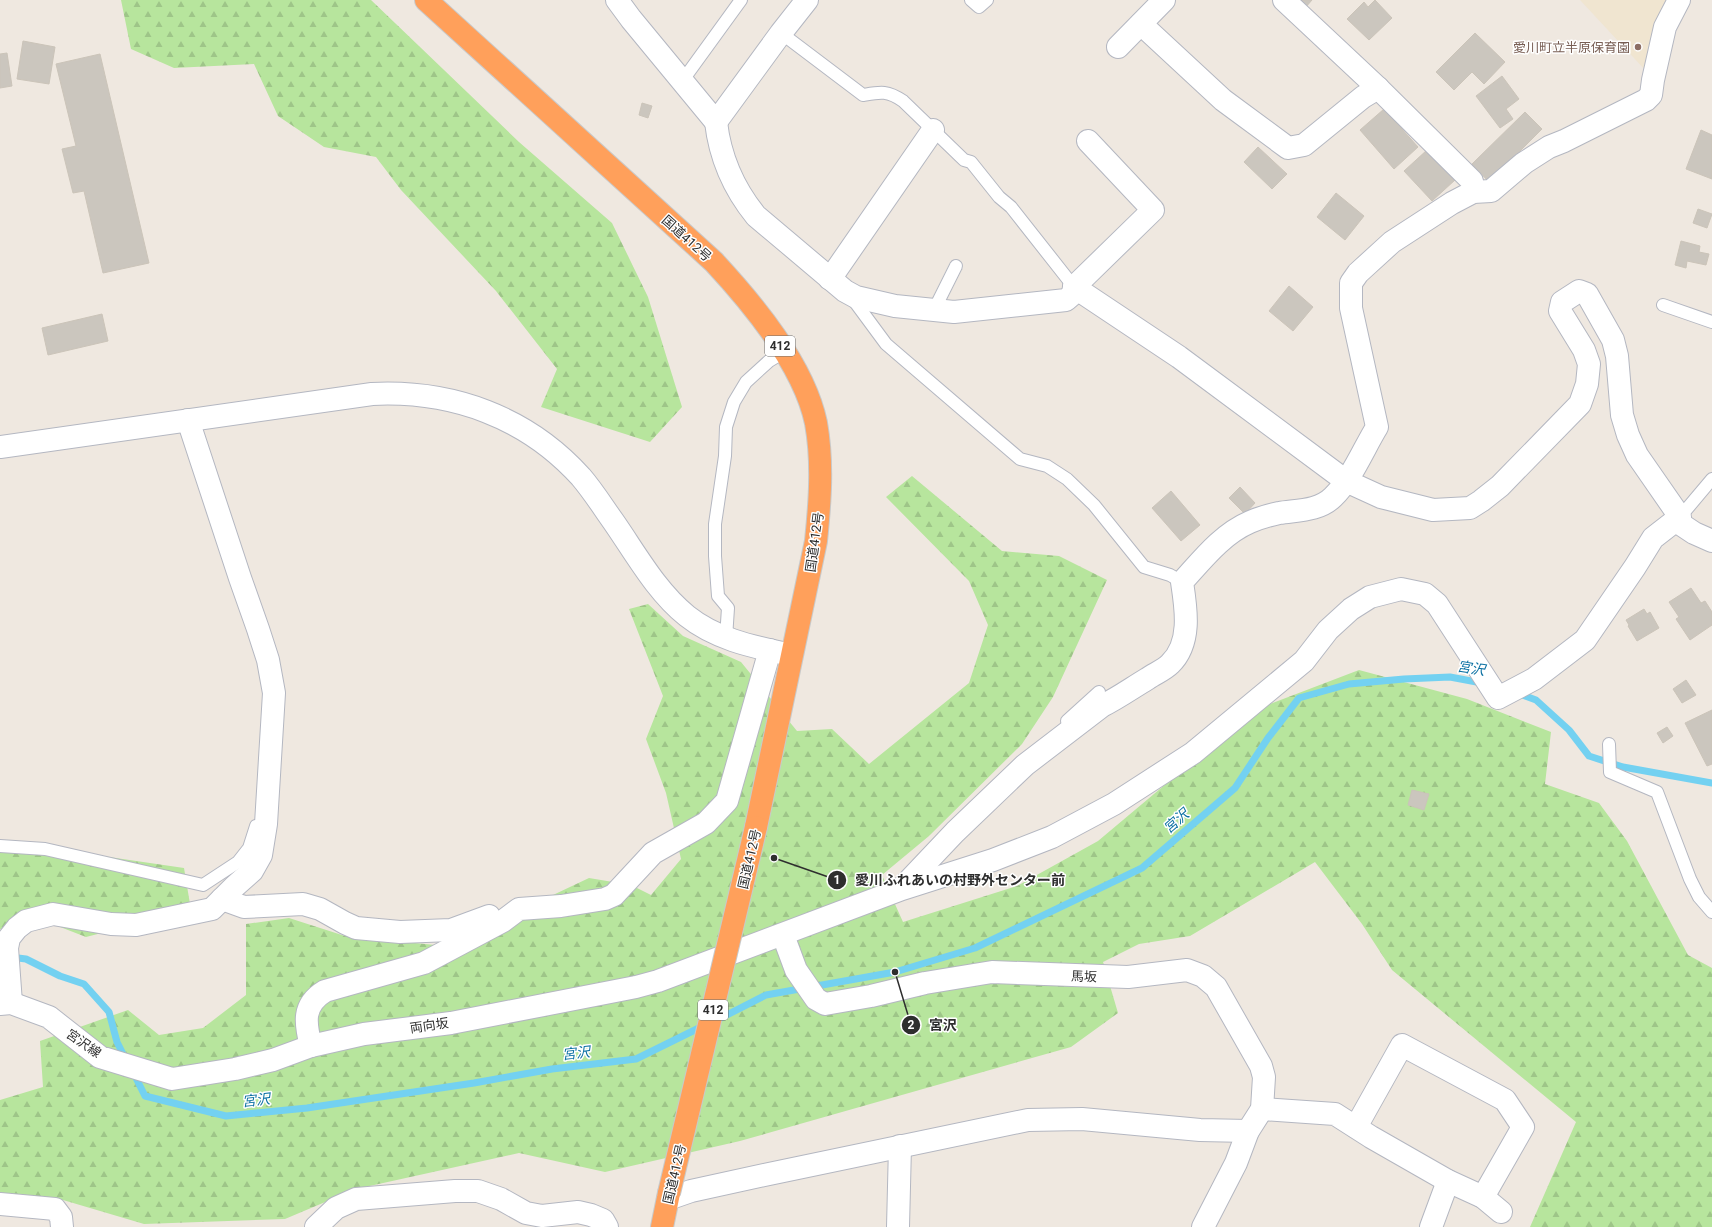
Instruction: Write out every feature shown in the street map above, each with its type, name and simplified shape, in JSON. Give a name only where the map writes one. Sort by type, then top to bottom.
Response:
[{"type":"highway","name":"国道412号","points":[[426,0],[714,262],[739,289],[762,317],[784,352],[805,389],[815,421],[820,473],[820,500],[816,541],[756,827],[668,1196],[662,1227]]},
{"type":"street","points":[[617,0],[631,20],[683,80],[716,122],[728,169],[746,204],[756,216],[845,292],[856,297],[895,306],[954,312],[1066,300],[1073,294],[1074,287],[1153,210],[1088,141]]},
{"type":"street","points":[[716,122],[807,0]]},
{"type":"street","points":[[1118,47],[1164,0]]},
{"type":"street","points":[[1284,0],[1378,88],[1472,182],[1472,192]]},
{"type":"street","points":[[902,889],[955,832],[1025,765],[1102,706],[1170,664],[1179,652],[1185,635],[1185,602],[1182,582],[1227,535],[1250,522],[1278,514],[1302,511],[1319,506],[1333,497],[1346,481],[1377,427],[1351,308],[1351,283],[1358,273],[1392,242],[1452,203],[1472,192],[1491,191],[1524,163],[1549,147],[1646,100],[1651,95],[1665,27],[1679,0]]},
{"type":"street","points":[[1141,24],[1223,100],[1288,148],[1304,145],[1362,97],[1378,88]]},
{"type":"street","points":[[830,279],[933,130]]},
{"type":"street","points":[[1074,287],[1179,357],[1346,481],[1381,497],[1433,510],[1470,508],[1481,502],[1500,486],[1580,404],[1587,384],[1589,364],[1584,350],[1560,311],[1562,302],[1579,291],[1587,294],[1613,340],[1617,356],[1622,415],[1628,435],[1637,455],[1678,519],[1694,533],[1712,541]]},
{"type":"street","points":[[0,447],[364,395],[398,393],[425,395],[485,411],[519,426],[564,460],[581,478],[594,493],[656,583],[672,602],[688,617],[707,629],[726,638],[791,655]]},
{"type":"street","points":[[7,997],[9,938],[26,921],[52,914],[111,924],[136,925],[212,909],[252,871],[260,854],[266,824],[274,693],[268,660],[188,420]]},
{"type":"street","name":"両向坂","points":[[172,1079],[273,1060],[312,1046],[364,1034],[451,1023],[636,987],[658,981],[902,889],[994,860],[1052,837],[1114,804],[1194,753],[1304,661],[1328,630],[1352,609],[1375,595],[1401,589],[1425,594],[1437,604],[1498,698],[1534,679],[1585,640],[1653,538],[1678,519]]},
{"type":"street","points":[[222,900],[244,907],[303,904],[320,908],[356,928],[400,932],[450,930],[499,913],[519,909],[568,905],[605,899],[614,895],[653,853],[706,823],[728,800],[770,650]]},
{"type":"street","points":[[312,1046],[307,1031],[306,1020],[309,1006],[316,996],[325,990],[424,963],[503,922],[519,909]]},
{"type":"street","name":"馬坂","points":[[783,935],[796,970],[816,999],[825,1004],[871,996],[925,983],[992,972],[1128,977],[1188,970],[1203,976],[1216,987],[1261,1066],[1264,1077],[1262,1109]]},
{"type":"street","name":"宮沢線","points":[[7,997],[49,1017],[100,1057],[172,1079]]},
{"type":"street","points":[[1356,1127],[1402,1045],[1506,1100],[1523,1128],[1483,1197]]},
{"type":"street","points":[[1203,1227],[1236,1163],[1248,1131],[1262,1109],[1335,1114],[1371,1137],[1448,1181],[1483,1197],[1501,1212]]},
{"type":"street","points":[[668,1196],[1028,1120],[1082,1119],[1200,1130],[1248,1131]]},
{"type":"street","points":[[898,1227],[900,1146]]},
{"type":"street","points":[[1431,1227],[1448,1181]]},
{"type":"street","points":[[316,1227],[336,1208],[356,1199],[455,1191],[478,1191],[501,1199],[526,1213],[542,1216],[578,1212],[591,1215],[602,1220],[607,1227]]},
{"type":"street","points":[[0,1204],[54,1209],[61,1217],[62,1227]]},
{"type":"lane","points":[[683,80],[740,0]]},
{"type":"lane","points":[[971,0],[979,7],[987,0]]},
{"type":"lane","points":[[781,33],[863,95],[882,92],[894,95],[903,101],[964,160],[972,162],[999,197],[1011,207],[1074,287]]},
{"type":"lane","points":[[934,310],[956,266]]},
{"type":"lane","points":[[856,297],[855,302],[886,344],[1020,459],[1046,466],[1067,479],[1094,505],[1144,567],[1170,575],[1182,582]]},
{"type":"lane","points":[[1663,306],[1712,322]]},
{"type":"lane","points":[[726,638],[728,608],[718,596],[715,524],[725,456],[726,427],[734,402],[746,382],[769,361],[784,352]]},
{"type":"lane","points":[[1678,519],[1712,479]]},
{"type":"lane","points":[[1068,731],[1067,721],[1099,692]]},
{"type":"lane","points":[[1608,744],[1610,772],[1657,792],[1690,879],[1700,897],[1712,912]]},
{"type":"lane","points":[[0,846],[45,849],[203,885],[238,862],[248,848],[256,826],[266,824]]},
{"type":"shaded area","name":"愛川町立半原保育園","points":[[1580,0],[1670,0],[1647,72]]},
{"type":"green space","points":[[121,0],[371,0],[519,142],[612,223],[648,297],[682,407],[650,442],[541,407],[557,369],[496,291],[401,190],[376,157],[324,147],[278,116],[254,64],[174,68],[131,49]]},
{"type":"green space","points":[[912,476],[1002,551],[1059,556],[1107,580],[1053,697],[1022,744],[929,836],[882,875],[903,922],[1017,886],[1098,841],[1254,710],[1359,670],[1467,699],[1551,732],[1545,784],[1599,803],[1627,841],[1688,955],[1712,968],[1712,1227],[1530,1227],[1576,1122],[1392,970],[1362,924],[1315,862],[1190,936],[1139,944],[1103,962],[1118,1013],[1071,1047],[740,1141],[605,1172],[519,1153],[356,1189],[285,1219],[144,1224],[63,1200],[0,1208],[0,1100],[43,1087],[40,1041],[128,1010],[159,1035],[203,1028],[246,995],[246,924],[289,918],[345,936],[445,946],[589,878],[631,885],[651,895],[681,859],[666,793],[646,739],[663,696],[629,609],[648,604],[683,636],[741,662],[797,731],[832,729],[869,764],[969,683],[988,625],[969,581],[886,497]]},
{"type":"green space","points":[[0,841],[184,868],[191,910],[86,937],[55,925],[0,929]]},
{"type":"building","points":[[1297,0],[1312,0],[1305,8]]},
{"type":"building","points":[[1375,0],[1392,18],[1369,40],[1347,19],[1364,2],[1368,7]]},
{"type":"building","points":[[1475,33],[1505,62],[1484,84],[1472,72],[1454,90],[1436,72]]},
{"type":"building","points":[[23,41],[55,47],[49,84],[17,79]]},
{"type":"building","points":[[7,53],[12,86],[0,88],[0,54]]},
{"type":"building","points":[[100,54],[149,263],[103,273],[84,191],[73,193],[62,149],[76,146],[56,64]]},
{"type":"building","points":[[1502,76],[1519,99],[1506,109],[1513,119],[1500,128],[1476,96]]},
{"type":"building","points":[[642,103],[652,106],[648,118],[639,115]]},
{"type":"building","points":[[1384,109],[1418,147],[1394,169],[1360,130]]},
{"type":"building","points":[[1525,112],[1542,129],[1489,182],[1472,164]]},
{"type":"building","points":[[1701,130],[1712,135],[1712,179],[1686,169]]},
{"type":"building","points":[[1258,147],[1287,174],[1272,189],[1244,162]]},
{"type":"building","points":[[1427,150],[1455,180],[1432,201],[1404,171]]},
{"type":"building","points":[[1336,193],[1364,216],[1345,240],[1317,217]]},
{"type":"building","points":[[1698,209],[1712,214],[1707,228],[1693,223]]},
{"type":"building","points":[[1681,241],[1700,246],[1699,252],[1709,254],[1706,265],[1687,261],[1686,268],[1675,265]]},
{"type":"building","points":[[1289,286],[1313,307],[1293,331],[1269,311]]},
{"type":"building","points":[[102,314],[108,341],[48,355],[42,328]]},
{"type":"building","points":[[1240,487],[1255,503],[1245,514],[1229,498]]},
{"type":"building","points":[[1171,491],[1200,525],[1181,541],[1152,508]]},
{"type":"building","points":[[1691,588],[1701,603],[1705,601],[1712,612],[1712,625],[1690,640],[1676,619],[1679,617],[1669,602]]},
{"type":"building","points":[[1644,609],[1647,614],[1650,612],[1659,628],[1637,641],[1626,620]]},
{"type":"building","points":[[1686,680],[1696,695],[1682,703],[1673,689]]},
{"type":"building","points":[[1712,710],[1712,764],[1707,766],[1685,723]]},
{"type":"building","points":[[1667,727],[1673,736],[1663,743],[1657,733]]},
{"type":"building","points":[[1412,790],[1429,794],[1424,810],[1408,805]]},
{"type":"waterway","name":"宮沢","points":[[715,1021],[766,995],[895,972],[975,948],[1142,868],[1235,788],[1268,738],[1299,698],[1349,684],[1404,679],[1450,677],[1482,683]]},
{"type":"waterway","name":"宮沢","points":[[1517,693],[1536,700],[1569,730],[1589,756],[1623,767],[1712,783]]},
{"type":"waterway","name":"宮沢","points":[[10,957],[26,959],[60,976],[84,984],[109,1012],[117,1042],[126,1060]]},
{"type":"waterway","name":"宮沢","points":[[133,1072],[145,1096],[226,1116],[307,1108],[474,1083],[552,1069],[636,1059],[705,1025]]},
{"type":"place","name":"愛川町立半原保育園","points":[[1638,47]]},
{"type":"place","name":"愛川ふれあいの村野外センター前","points":[[774,858]]},
{"type":"place","name":"宮沢","points":[[895,972]]}]
